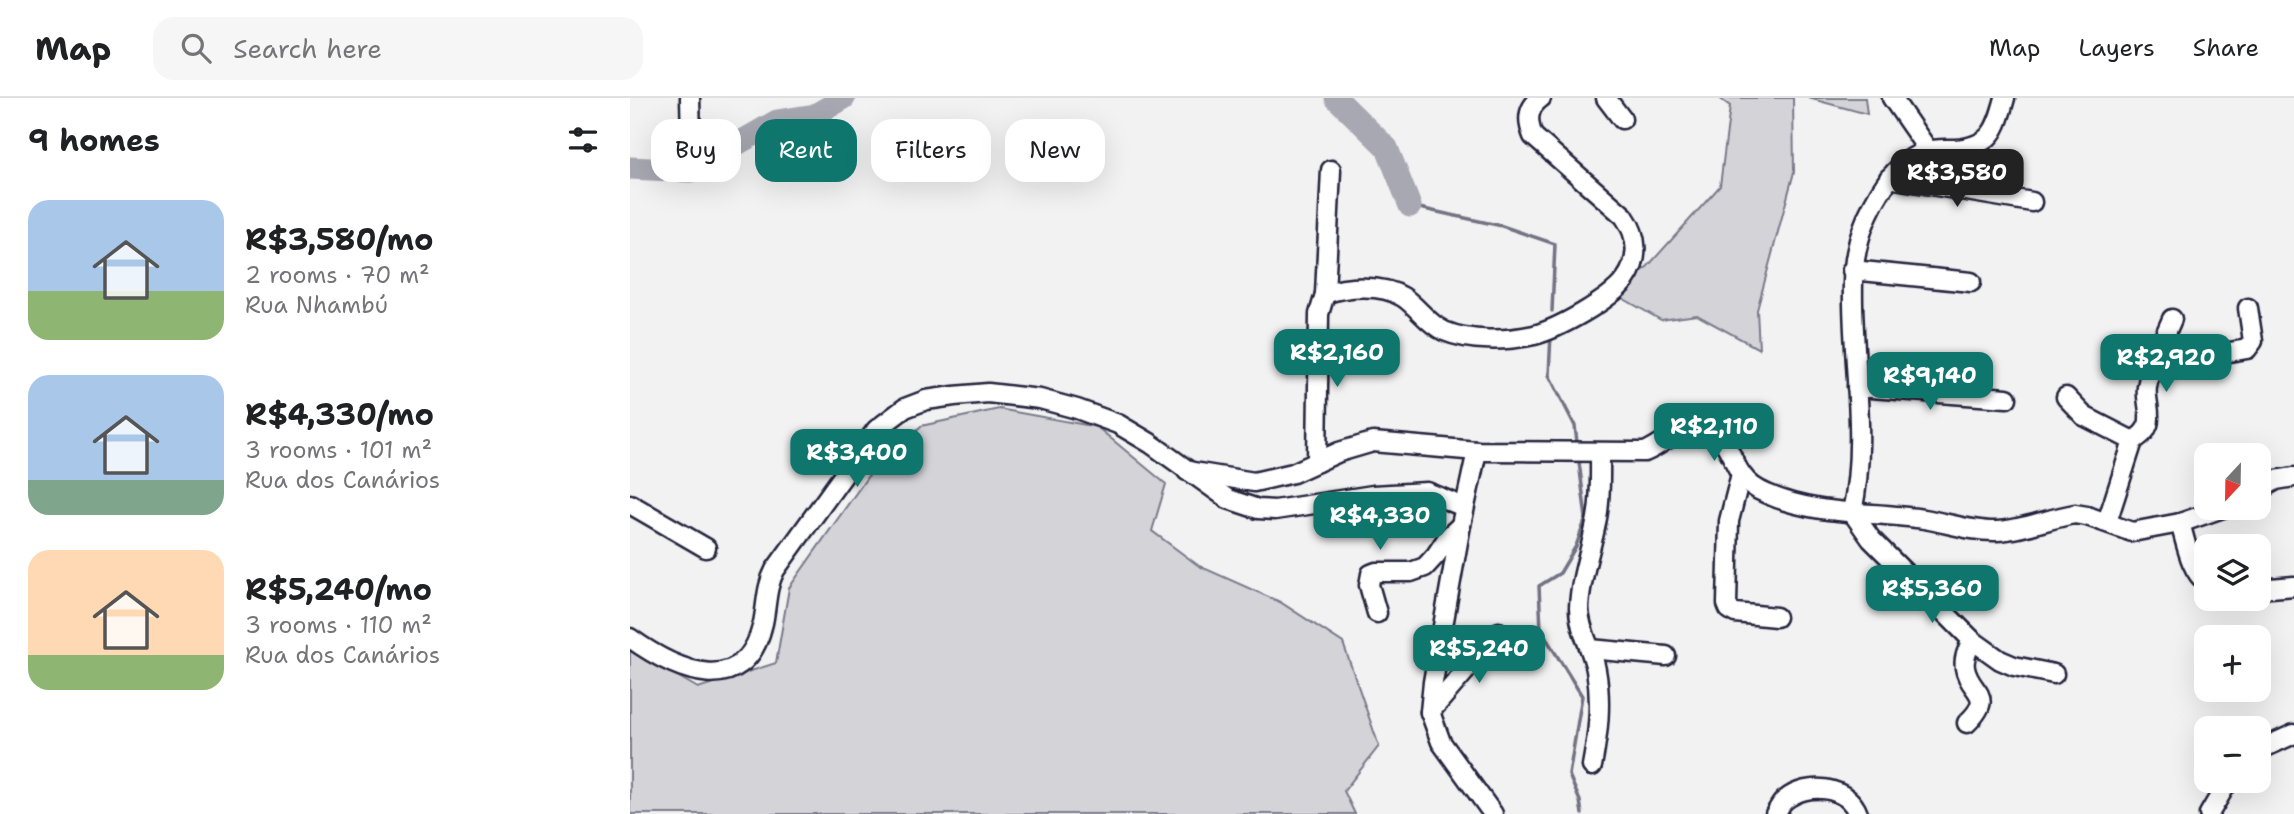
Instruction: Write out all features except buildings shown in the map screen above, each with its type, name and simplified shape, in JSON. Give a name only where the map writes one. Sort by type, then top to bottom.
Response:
[{"type":"street","points":[[690,98],[691,119]]},
{"type":"street","points":[[1606,98],[1622,119]]},
{"type":"street","points":[[1892,98],[1928,150]]},
{"type":"street","points":[[2005,98],[1999,120],[1992,134],[1983,142],[1972,148],[1928,150],[1908,161],[1889,178],[1868,215],[1854,255],[1852,270],[1859,461],[1858,486],[1852,512],[1871,539],[1972,640],[2000,660],[2014,666],[2054,674]]},
{"type":"street","points":[[1325,294],[1352,288],[1388,291],[1401,295],[1434,325],[1447,332],[1504,338],[1538,334],[1587,310],[1614,292],[1627,277],[1635,256],[1633,230],[1624,216],[1534,136],[1528,122],[1535,100]]},
{"type":"street","points":[[1317,462],[1319,314],[1325,294],[1331,170]]},
{"type":"street","points":[[1889,178],[2032,202]]},
{"type":"street","points":[[1852,270],[1971,282]]},
{"type":"street","points":[[2157,359],[2248,349],[2253,341],[2248,308]]},
{"type":"street","points":[[2107,522],[2133,441],[2147,428],[2150,418],[2147,390],[2172,319]]},
{"type":"street","points":[[1857,387],[2007,398]]},
{"type":"street","points":[[630,638],[667,660],[706,672],[731,671],[744,663],[763,624],[768,583],[780,562],[876,430],[905,408],[926,400],[988,393],[1040,399],[1077,409],[1118,424],[1150,443],[1227,499],[1258,509],[1275,510],[1373,495],[1427,492],[1462,516]]},
{"type":"street","points":[[2066,397],[2084,416],[2133,441]]},
{"type":"street","points":[[1187,471],[1254,482],[1293,472],[1339,452],[1373,442],[1477,451],[1645,452],[1678,432],[1691,428],[1713,432],[1722,440],[1741,474],[1752,486],[1777,498],[1815,507],[1924,519],[1985,531],[2021,527],[2075,514],[2132,532],[2194,518]]},
{"type":"street","points":[[1477,451],[1462,516],[1430,712],[1441,742],[1493,814]]},
{"type":"street","points":[[1592,766],[1600,715],[1596,667],[1581,620],[1580,591],[1598,516],[1600,453]]},
{"type":"street","points":[[1741,474],[1729,521],[1727,604],[1735,613],[1776,617]]},
{"type":"street","points":[[2272,482],[2294,477]]},
{"type":"street","points":[[630,504],[706,548]]},
{"type":"street","points":[[1377,613],[1369,585],[1371,574],[1411,572],[1425,566],[1436,555],[1462,516]]},
{"type":"street","points":[[2180,523],[2194,565]]},
{"type":"street","points":[[2271,588],[2294,586]]},
{"type":"street","points":[[1430,712],[1499,632]]},
{"type":"street","points":[[1968,723],[1981,704],[1980,695],[1964,666],[1972,640]]},
{"type":"street","points":[[1590,649],[1666,656]]},
{"type":"street","points":[[2271,745],[2294,734]]},
{"type":"street","points":[[1775,814],[1785,800],[1802,792],[1826,789],[1843,793],[1854,804],[1857,814]]},
{"type":"street","points":[[2209,814],[2221,793]]},
{"type":"shaded area","points":[[1719,98],[1793,98],[1794,172],[1757,310],[1759,349],[1697,315],[1661,320],[1617,295],[1648,266],[1720,186],[1730,106]]},
{"type":"shaded area","points":[[1808,98],[1865,98],[1867,114]]},
{"type":"shaded area","points":[[999,409],[1097,427],[1166,484],[1152,531],[1199,566],[1280,602],[1343,643],[1379,746],[1344,791],[1355,814],[630,814],[630,649],[698,688],[776,663],[789,588],[868,476],[921,426]]},
{"type":"waterway","points":[[630,168],[690,171],[777,121],[815,115],[844,98]]},
{"type":"waterway","points":[[1336,98],[1387,148],[1410,206]]},
{"type":"waterway","points":[[1410,206],[1502,226],[1555,244],[1552,311]]},
{"type":"waterway","points":[[1551,334],[1549,375],[1575,426],[1577,442]]},
{"type":"waterway","points":[[1579,462],[1586,518],[1576,546],[1560,573],[1539,586],[1541,630],[1582,696],[1569,775],[1580,801],[1582,814]]}]
